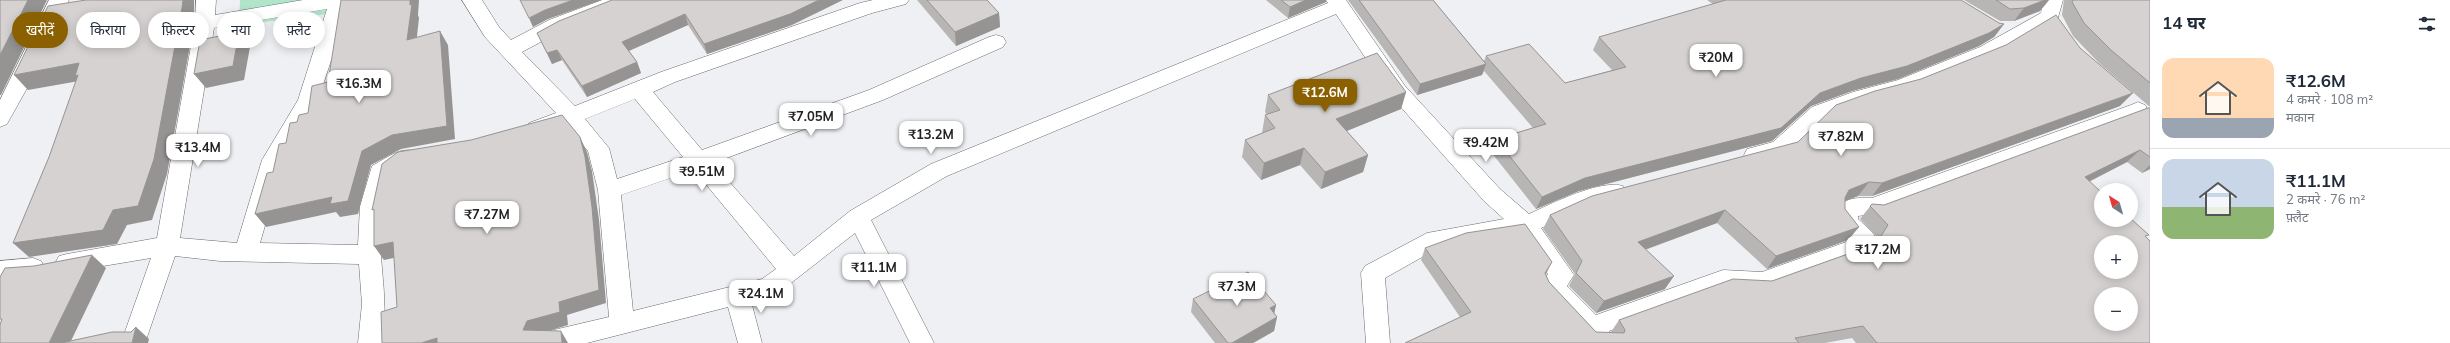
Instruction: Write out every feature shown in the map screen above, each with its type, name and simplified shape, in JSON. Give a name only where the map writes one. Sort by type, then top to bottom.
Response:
[{"type":"street","points":[[206,0],[206,12]]},
{"type":"street","points":[[209,22],[341,0]]},
{"type":"street","points":[[246,253],[273,160],[308,100],[335,13],[341,0]]},
{"type":"street","points":[[472,0],[492,32],[571,116],[598,148],[609,190],[622,323]]},
{"type":"street","points":[[509,50],[556,25],[621,0]]},
{"type":"street","points":[[514,136],[639,90],[668,76],[867,8],[899,0]]},
{"type":"street","points":[[545,343],[769,287],[792,271],[858,216],[939,170],[1338,2],[1398,91],[1492,195],[1526,225],[1562,275],[1552,286],[1598,335],[1723,280],[1762,282],[1857,248],[1864,238],[1847,222],[1847,211],[1859,206],[1873,207],[2027,149],[2144,115]]},
{"type":"street","points":[[0,119],[64,4]]},
{"type":"street","points":[[1990,26],[1997,30],[2016,28],[2053,15]]},
{"type":"street","points":[[1735,160],[1780,148],[1819,112],[1860,97],[1903,86],[1987,52],[2053,15]]},
{"type":"street","points":[[609,190],[698,160],[876,95],[996,42]]},
{"type":"street","points":[[133,343],[167,246],[202,48]]},
{"type":"street","points":[[639,90],[792,271]]},
{"type":"street","points":[[2122,96],[2144,115]]},
{"type":"street","points":[[370,343],[374,322],[375,288],[368,241],[371,198],[380,172],[401,158],[423,154]]},
{"type":"street","points":[[1378,343],[1373,273],[1435,239],[1526,225],[1579,201],[1636,186]]},
{"type":"street","points":[[858,216],[922,343]]},
{"type":"street","points":[[0,271],[48,267],[167,246],[220,252],[370,254]]},
{"type":"street","points":[[737,295],[750,343]]},
{"type":"green space","points":[[240,0],[392,0],[325,14],[325,12],[273,12],[273,21],[265,22],[265,12],[240,12]]},
{"type":"building","points":[[0,0],[28,0],[22,12],[12,12],[12,31],[0,55]]},
{"type":"building","points":[[86,0],[183,0],[181,12],[148,12],[148,48],[175,48],[154,159],[138,206],[113,210],[103,230],[13,243],[49,157],[78,75],[75,76],[79,63],[14,75],[27,48],[68,48],[68,12],[45,12],[48,6]]},
{"type":"building","points":[[341,0],[410,0],[410,5],[412,4],[407,40],[440,31],[447,126],[392,135],[362,151],[348,201],[330,204],[332,197],[255,214],[267,173],[273,172],[279,144],[286,143],[290,123],[297,122],[299,115],[308,113],[312,86],[328,82]]},
{"type":"building","points":[[520,0],[573,0],[545,10],[529,18]]},
{"type":"building","points":[[612,0],[819,0],[790,14],[704,44],[685,14],[622,42],[637,62],[582,86],[557,50],[547,53],[537,33],[559,21]]},
{"type":"building","points":[[927,0],[987,0],[999,13],[955,32]]},
{"type":"building","points":[[1281,0],[1306,0],[1290,7]]},
{"type":"building","points":[[1359,0],[1433,0],[1486,64],[1420,84]]},
{"type":"building","points":[[1726,0],[1961,0],[1999,23],[2004,24],[1989,33],[1907,66],[1861,78],[1820,93],[1781,128],[1585,178],[1542,197],[1496,139],[1546,124],[1486,56],[1529,44],[1565,83],[1626,67],[1599,37]]},
{"type":"building","points":[[1996,0],[2045,0],[2024,8],[2010,9]]},
{"type":"building","points":[[2073,0],[2150,0],[2150,83],[2111,50],[2084,23],[2072,2]]},
{"type":"building","points":[[2056,15],[2080,48],[2133,93],[1882,183],[1869,182],[1849,190],[1845,198],[1845,209],[1859,227],[1776,256],[1725,210],[1638,242],[1674,276],[1604,301],[1576,273],[1582,261],[1550,215],[1592,196],[1798,142],[1836,105],[1875,91],[1921,79],[2006,45]]},
{"type":"building","points":[[217,37],[217,48],[236,48],[233,66],[194,74],[199,48],[209,48],[209,38]]},
{"type":"building","points":[[1377,53],[1406,92],[1336,119],[1368,155],[1325,172],[1304,148],[1264,163],[1245,140],[1275,128],[1265,115],[1280,110],[1268,95]]},
{"type":"building","points":[[2150,108],[2150,157],[2140,150],[2085,177],[2094,185],[2094,227],[2138,227],[2138,225],[2149,235],[2145,236],[2150,241],[2150,343],[1877,343],[1863,326],[1795,338],[1799,343],[1405,343],[1471,312],[1425,248],[1466,233],[1525,224],[1552,262],[1545,273],[1549,282],[1596,332],[1624,333],[1625,330],[1619,320],[1733,279],[1772,281],[1876,244],[1888,225],[1870,206],[1872,204],[1884,205]]},
{"type":"building","points":[[562,115],[580,137],[585,157],[592,207],[599,290],[559,302],[560,312],[527,321],[523,330],[561,331],[562,343],[437,343],[437,338],[421,343],[382,343],[381,312],[397,307],[393,242],[374,246],[374,209],[372,210],[382,164],[398,152],[471,140]]},
{"type":"building","points":[[92,255],[49,343],[0,343],[0,325],[2,319],[0,319],[0,277],[5,268],[34,266]]},
{"type":"building","points":[[1248,272],[1276,305],[1270,308],[1277,317],[1232,343],[1228,343],[1193,299]]},
{"type":"building","points":[[136,327],[132,343],[61,343],[112,332],[131,332]]}]
